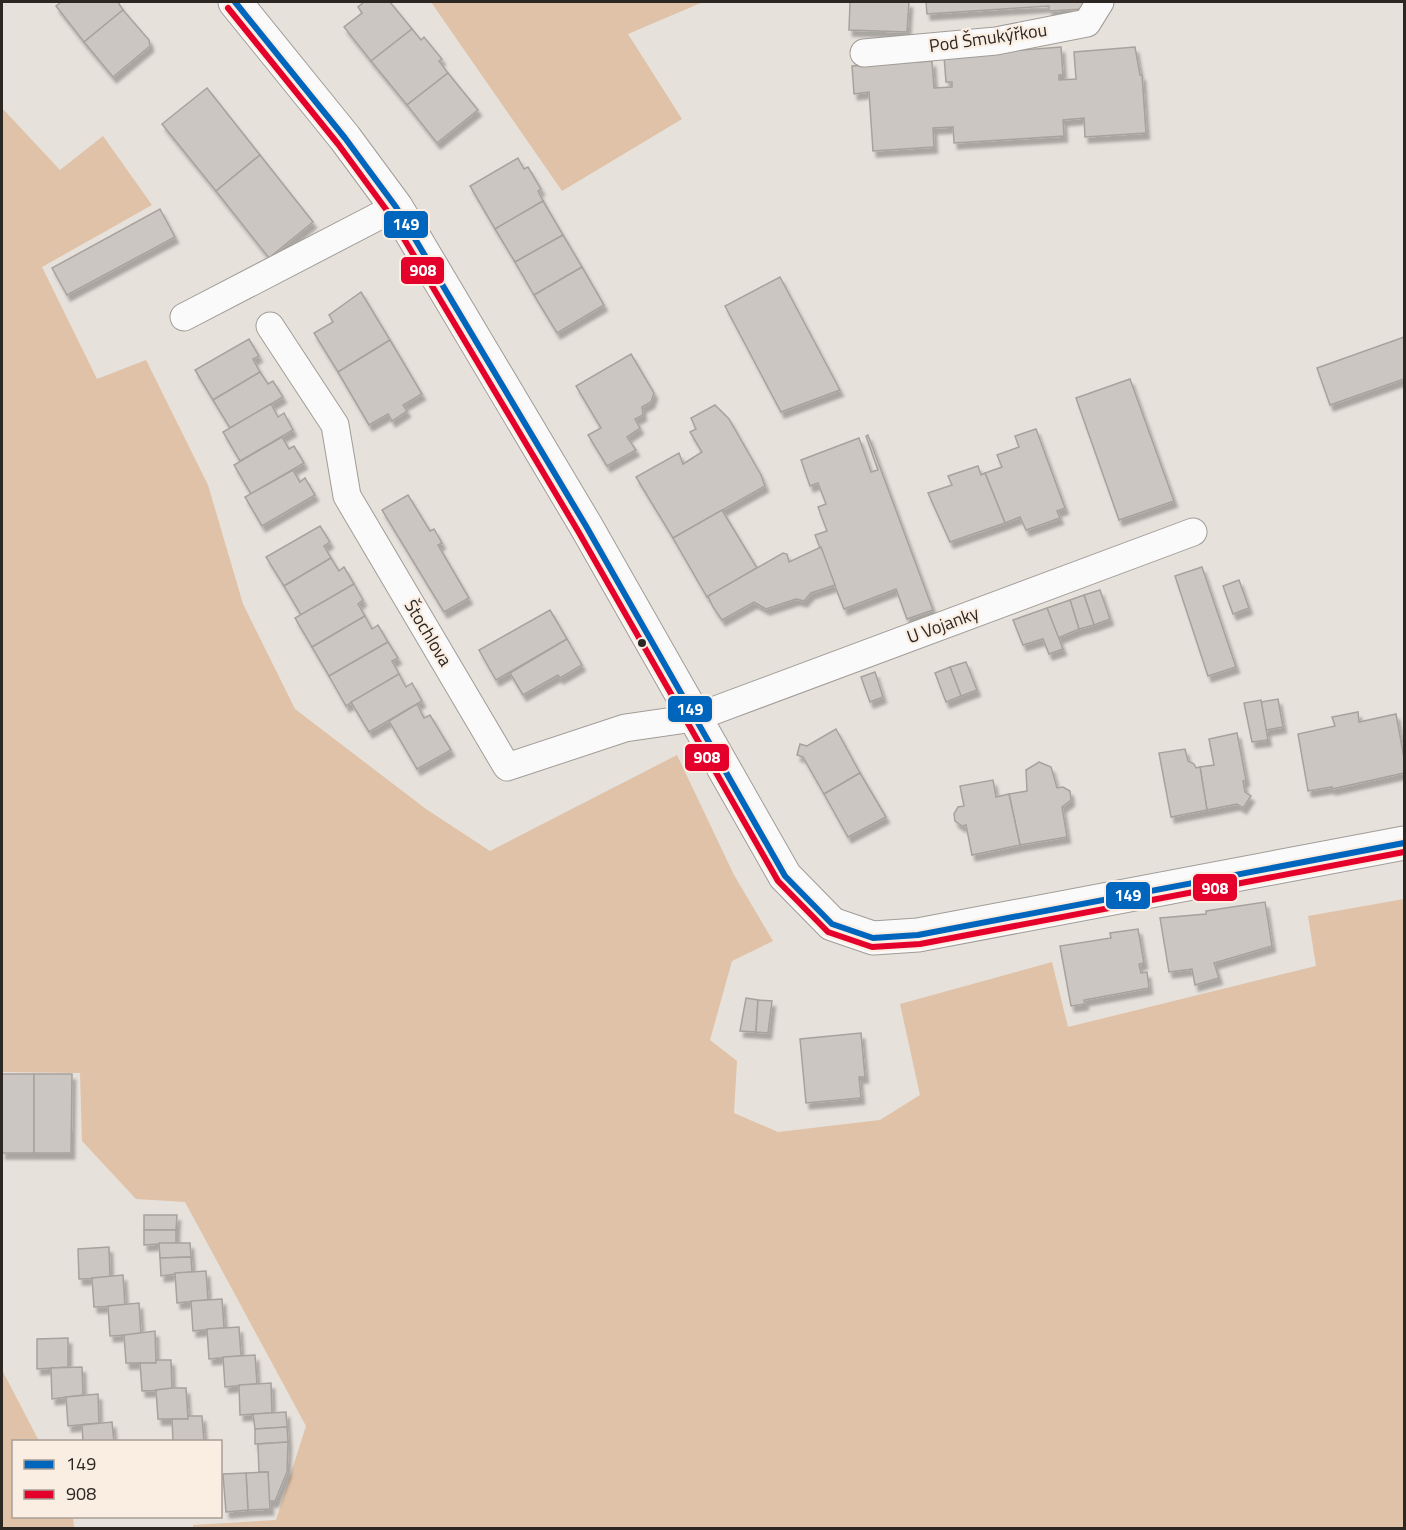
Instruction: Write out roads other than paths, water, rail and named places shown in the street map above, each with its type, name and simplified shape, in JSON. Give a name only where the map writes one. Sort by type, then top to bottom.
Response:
[{"type":"street","points":[[235,2],[345,138],[396,207],[586,526],[791,884],[832,924],[873,938],[918,935],[1404,843]]},
{"type":"street","name":"Pod Šmukýřkou","points":[[864,52],[996,41],[1087,23],[1100,2]]},
{"type":"street","points":[[184,317],[396,207]]},
{"type":"street","name":"Štochlova","points":[[270,326],[335,425],[346,496],[507,767],[625,728],[694,718]]},
{"type":"street","name":"U Vojanky","points":[[694,718],[1193,532]]}]
